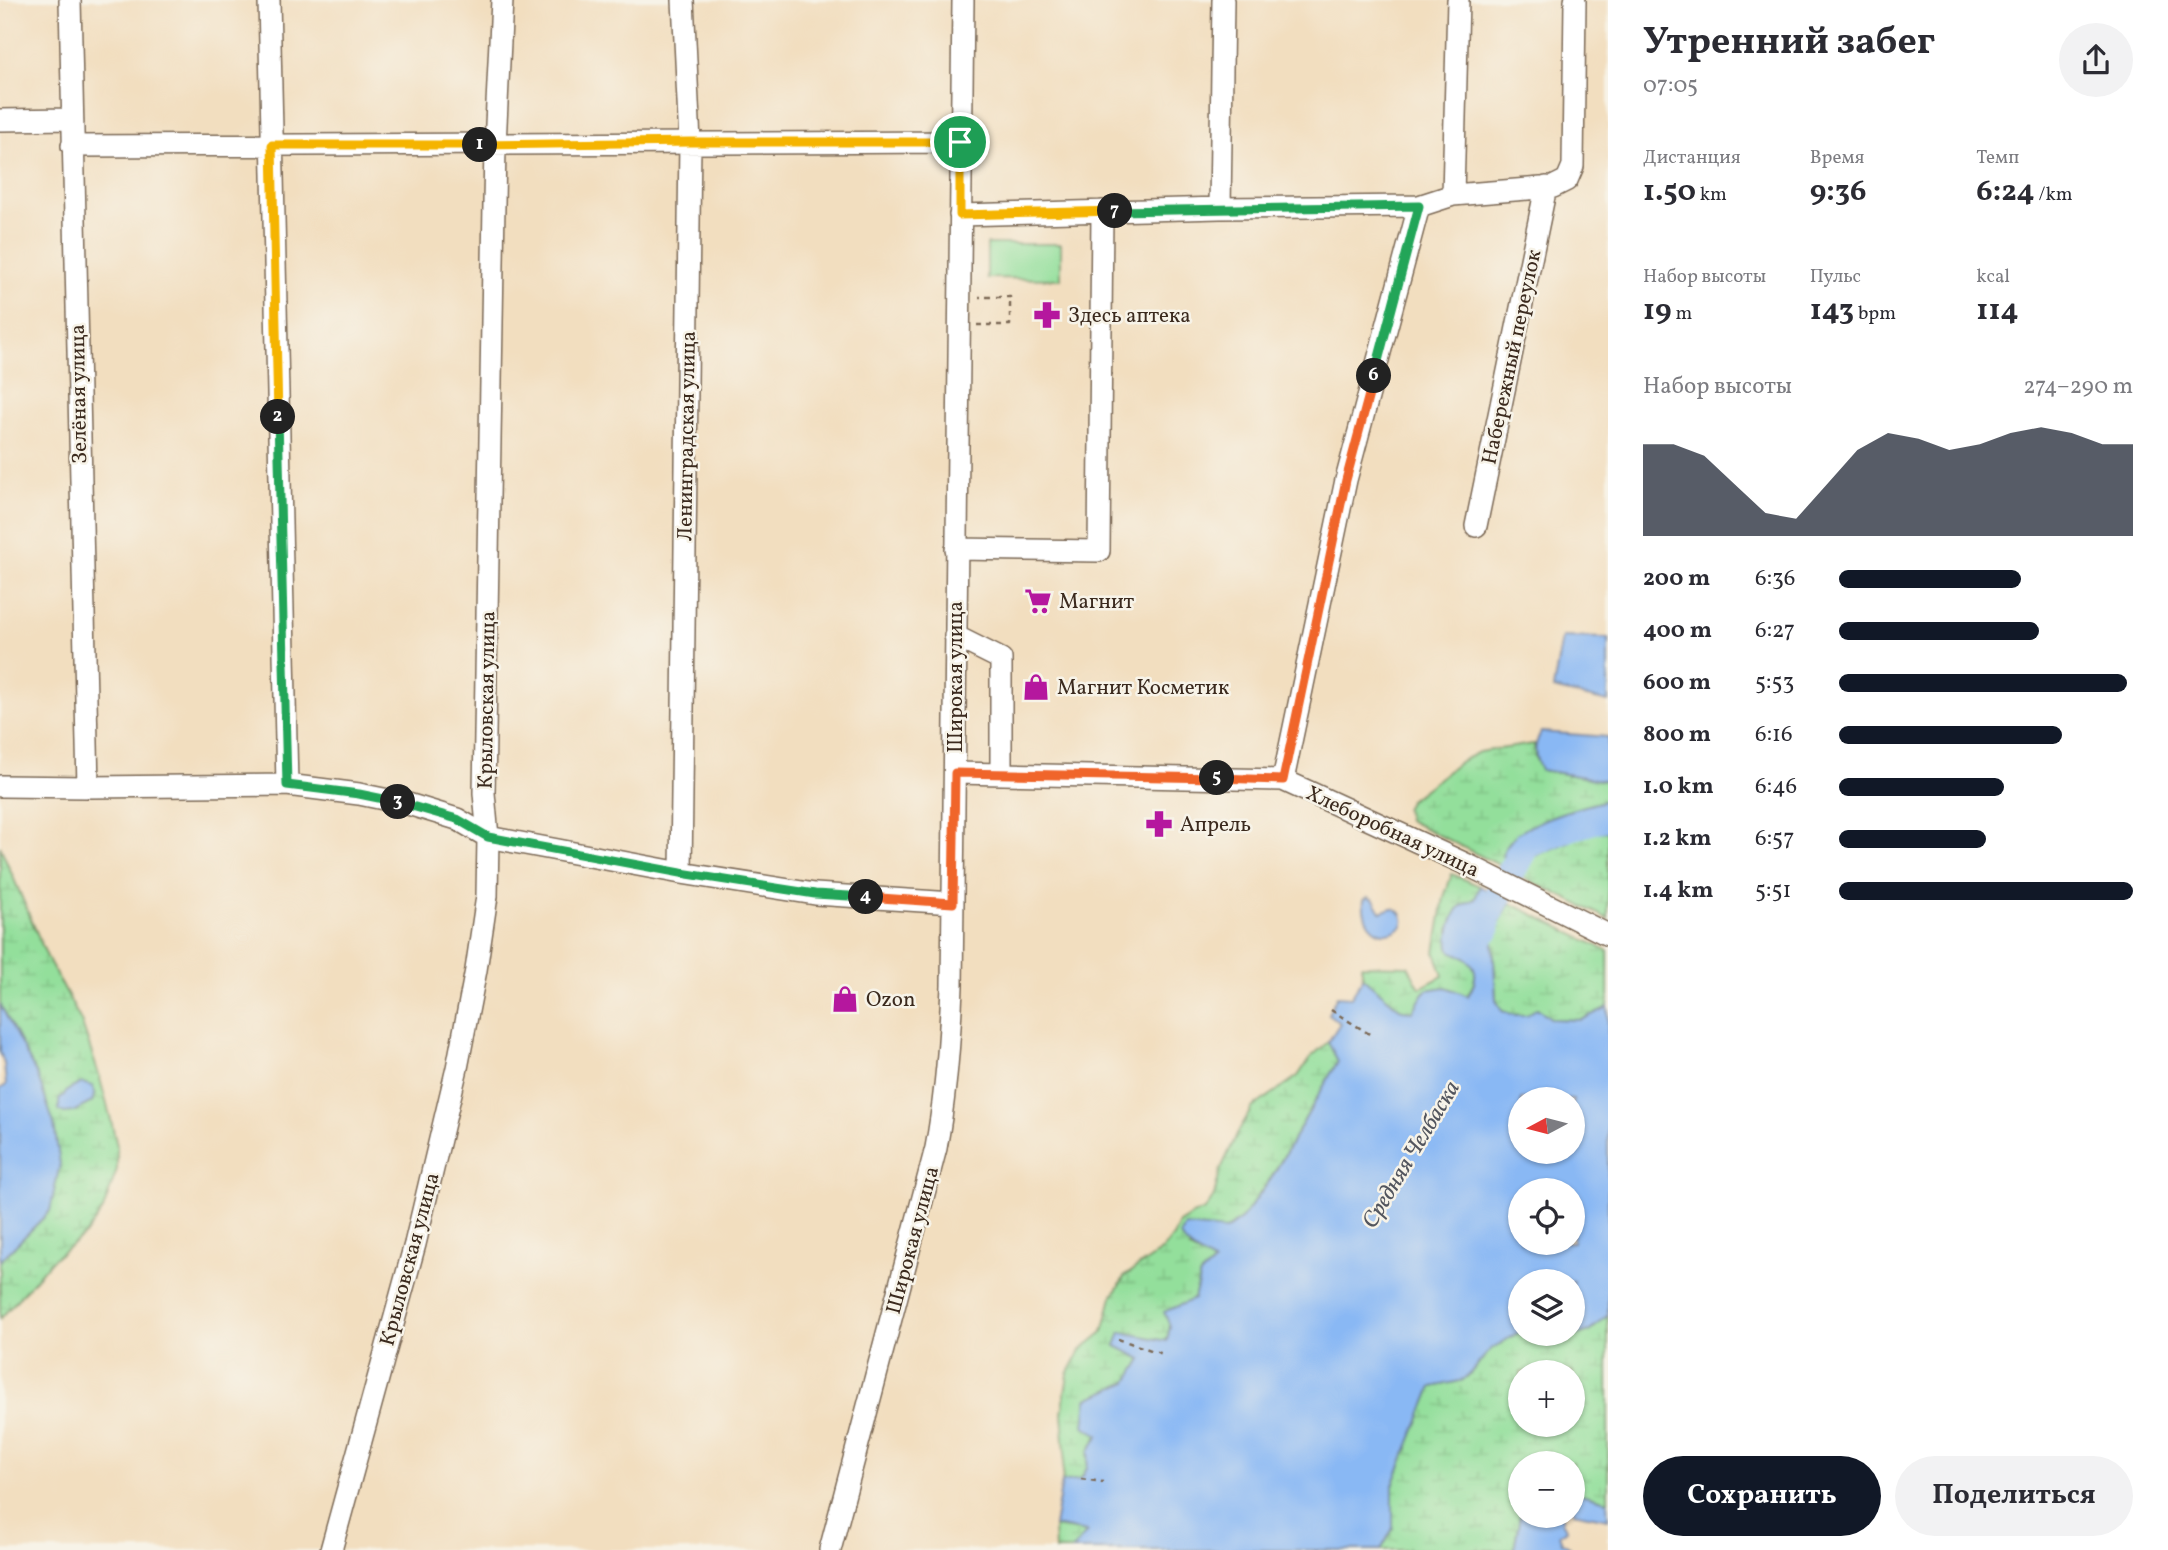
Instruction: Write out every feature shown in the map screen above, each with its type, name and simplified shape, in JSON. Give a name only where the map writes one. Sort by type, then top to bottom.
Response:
[{"type":"street","name":"Зелёная улица","points":[[70,0],[88,787]]},
{"type":"street","points":[[269,0],[287,785]]},
{"type":"street","name":"Крыловская улица","points":[[331,1550],[415,1244],[457,1068],[487,896],[488,837],[484,793],[495,145],[502,0]]},
{"type":"street","name":"Ленинградская улица","points":[[681,873],[690,142],[683,0]]},
{"type":"street","name":"Широкая улица","points":[[830,1550],[936,1148],[949,1057],[955,773],[963,0]]},
{"type":"street","points":[[1220,208],[1223,0]]},
{"type":"street","points":[[1453,195],[1458,0]]},
{"type":"street","points":[[960,215],[1419,206],[1453,195],[1560,185],[1567,180],[1573,166],[1575,0]]},
{"type":"street","points":[[0,120],[71,120]]},
{"type":"street","points":[[72,146],[960,142]]},
{"type":"street","name":"Набережный переулок","points":[[1476,526],[1546,187]]},
{"type":"street","points":[[1283,780],[1346,480],[1419,206]]},
{"type":"street","points":[[956,549],[1099,551],[1102,211]]},
{"type":"street","points":[[955,636],[1001,659],[1000,773]]},
{"type":"street","name":"Хлеборобная улица","points":[[955,773],[1283,780],[1470,866],[1608,935]]},
{"type":"street","points":[[0,786],[287,785],[359,794],[408,804],[457,819],[488,837],[681,873],[815,894],[953,903]]},
{"type":"path","points":[[958,297],[1010,297],[1010,325],[958,325]]},
{"type":"path","points":[[1331,1010],[1371,1035]]},
{"type":"path","points":[[1118,1339],[1163,1354]]},
{"type":"path","points":[[1081,1479],[1103,1482]]},
{"type":"green space","points":[[987,244],[1061,244],[1061,279],[987,278]]},
{"type":"green space","points":[[1534,744],[1535,757],[1541,770],[1608,781],[1608,800],[1564,812],[1532,826],[1509,844],[1503,856],[1568,842],[1578,832],[1608,831],[1608,919],[1408,820],[1405,809],[1410,800],[1461,761],[1479,752]]},
{"type":"green space","points":[[0,846],[47,957],[81,1021],[110,1116],[117,1146],[117,1169],[103,1210],[85,1235],[52,1260],[0,1319],[0,1261],[50,1211],[38,1077],[0,1004]]},
{"type":"green space","points":[[1452,874],[1480,886],[1475,899],[1460,907],[1449,930],[1450,951],[1466,958],[1474,968],[1472,988],[1467,996],[1446,987],[1426,990],[1413,1011],[1402,1010],[1363,978],[1361,965],[1408,966],[1420,988],[1443,976],[1435,952],[1444,897]]},
{"type":"green space","points":[[1510,903],[1608,951],[1608,1007],[1581,1020],[1552,1019],[1537,1008],[1527,1015],[1502,1011],[1496,1000],[1493,941]]},
{"type":"green space","points":[[1328,1042],[1338,1061],[1271,1178],[1242,1218],[1226,1230],[1189,1249],[1215,1262],[1200,1275],[1194,1299],[1170,1326],[1167,1341],[1121,1333],[1142,1359],[1128,1382],[1087,1399],[1099,1434],[1089,1451],[1087,1468],[1081,1479],[1062,1482],[1065,1453],[1062,1413],[1068,1374],[1081,1350],[1103,1332],[1112,1297],[1125,1276],[1161,1251],[1173,1237],[1179,1223],[1205,1210],[1214,1196],[1220,1171],[1237,1134],[1252,1108],[1298,1076],[1311,1057]]},
{"type":"green space","points":[[1608,1315],[1608,1501],[1585,1495],[1585,1451],[1508,1451],[1508,1528],[1518,1528],[1514,1550],[1381,1550],[1393,1528],[1393,1485],[1432,1387],[1464,1380],[1491,1349],[1508,1339],[1508,1346],[1585,1346],[1585,1332]]},
{"type":"green space","points":[[1054,1527],[1088,1532],[1073,1550],[1055,1550]]},
{"type":"water","points":[[1562,637],[1608,638],[1608,702],[1553,689]]},
{"type":"water","points":[[1541,732],[1608,737],[1608,781],[1541,770],[1535,751]]},
{"type":"water","points":[[1608,800],[1608,831],[1578,833],[1568,842],[1535,856],[1508,859],[1502,856],[1508,844],[1532,825],[1564,812]]},
{"type":"water","points":[[1480,886],[1510,903],[1493,941],[1496,1000],[1502,1011],[1527,1015],[1537,1008],[1552,1019],[1581,1020],[1608,1007],[1608,1315],[1585,1332],[1585,1269],[1508,1269],[1508,1339],[1491,1349],[1464,1380],[1432,1387],[1393,1485],[1393,1528],[1381,1550],[1073,1550],[1087,1532],[1054,1526],[1062,1482],[1081,1479],[1087,1468],[1089,1451],[1099,1435],[1084,1426],[1087,1399],[1128,1382],[1142,1359],[1116,1346],[1121,1332],[1167,1341],[1170,1326],[1164,1312],[1194,1299],[1200,1275],[1214,1263],[1192,1249],[1180,1236],[1185,1226],[1226,1230],[1242,1218],[1271,1179],[1338,1061],[1328,1042],[1340,1023],[1328,1014],[1337,996],[1351,997],[1363,978],[1402,1010],[1413,1011],[1426,990],[1446,987],[1468,996],[1475,980],[1474,968],[1466,958],[1450,951],[1449,946],[1452,922],[1461,906],[1475,899]]},
{"type":"water","points":[[1368,897],[1374,900],[1381,912],[1391,908],[1399,912],[1403,917],[1402,926],[1387,933],[1374,929],[1369,924],[1364,909],[1364,900]]},
{"type":"water","points":[[0,1004],[38,1077],[54,1124],[60,1164],[50,1211],[0,1261],[0,1089],[6,1085],[0,1052]]},
{"type":"water","points":[[82,1083],[93,1086],[92,1102],[73,1112],[64,1113],[59,1110],[59,1100],[68,1090]]},
{"type":"water","points":[[1585,1495],[1607,1501],[1608,1519],[1585,1514]]},
{"type":"water","points":[[1518,1528],[1567,1529],[1559,1534],[1562,1542],[1571,1550],[1514,1550]]},
{"type":"waterway","name":"Средняя Челбаска","points":[[1486,930],[1487,916],[1526,845],[1563,829],[1608,816]]},
{"type":"place","name":"Здесь аптека","points":[[1047,315]]},
{"type":"place","name":"Магнит","points":[[1038,601]]},
{"type":"place","name":"Магнит Косметик","points":[[1036,687]]},
{"type":"place","name":"Апрель","points":[[1159,824]]},
{"type":"place","name":"Ozon","points":[[845,999]]},
{"type":"route","points":[[960,142],[960,215],[1419,206],[1346,480],[1283,780],[955,773],[953,903],[815,894],[681,873],[488,837],[457,819],[408,804],[359,794],[287,785],[272,145],[960,142]]}]
